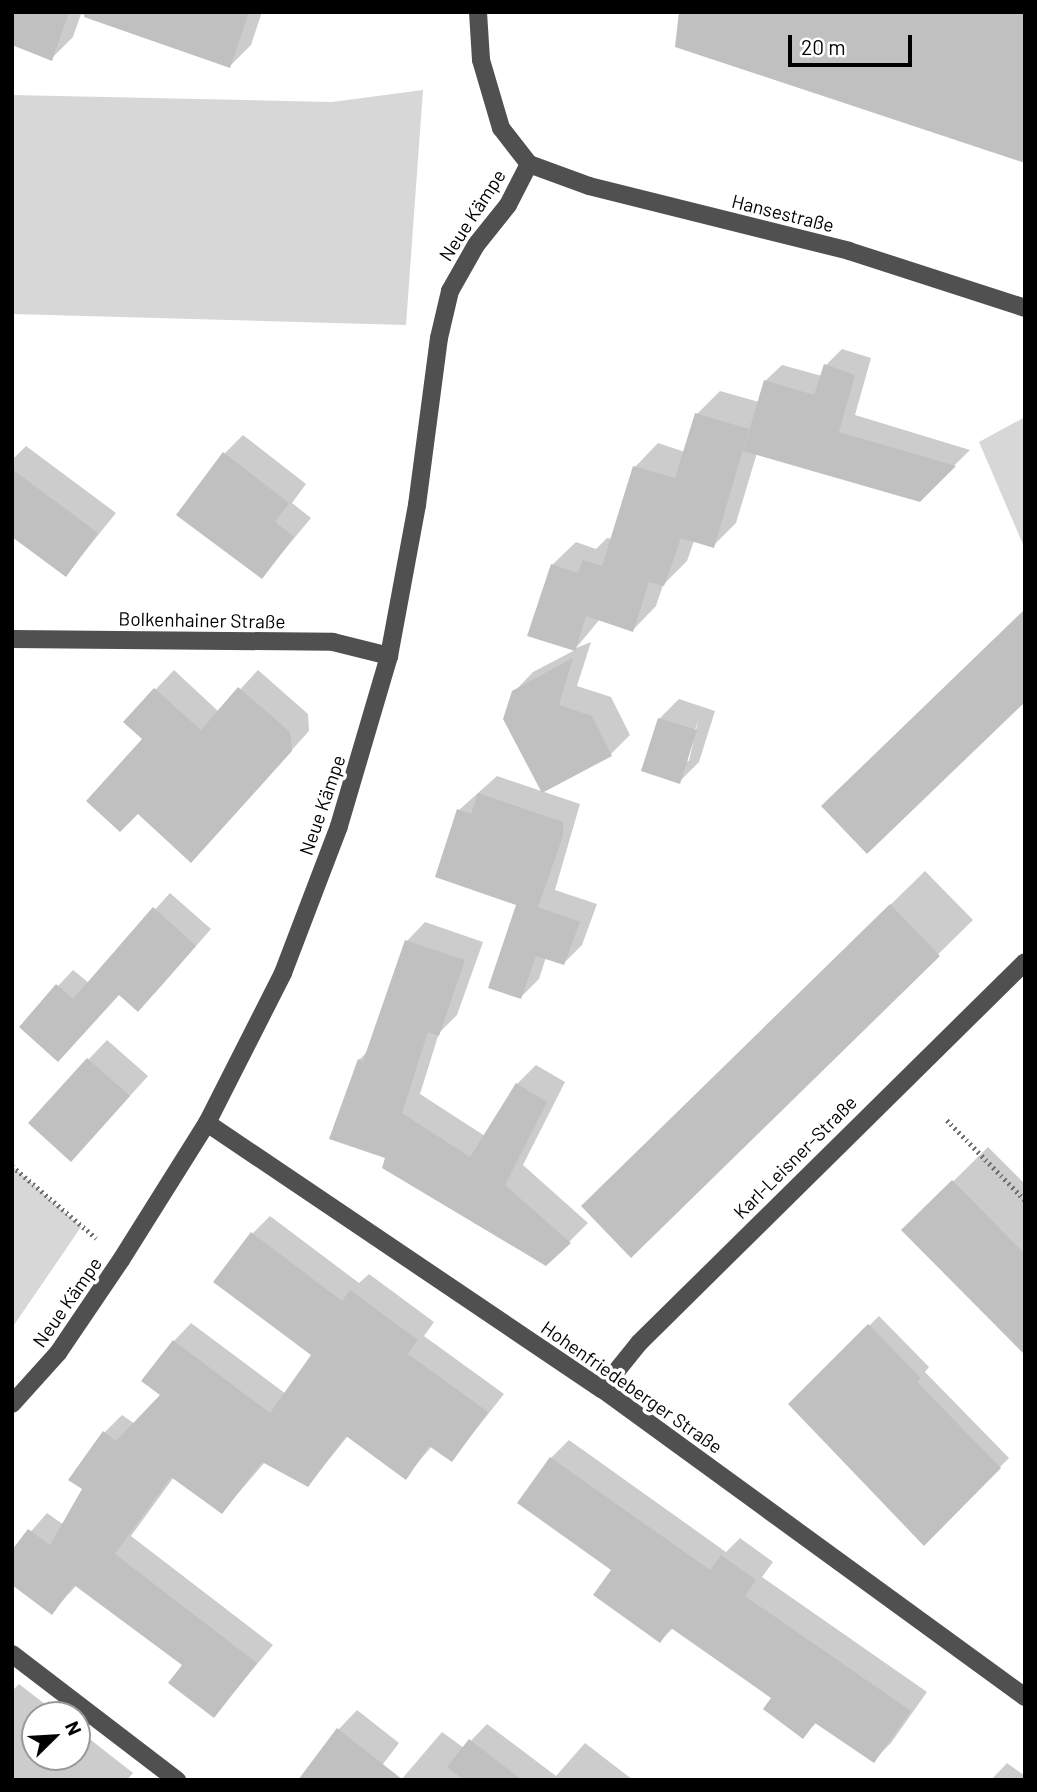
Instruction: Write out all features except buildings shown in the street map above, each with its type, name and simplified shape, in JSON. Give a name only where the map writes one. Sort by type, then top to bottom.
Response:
[{"type":"street","points":[[478,12],[481,60],[502,128],[529,164]]},
{"type":"street","name":"Hansestraße","points":[[529,164],[589,186],[849,251],[1025,308]]},
{"type":"street","name":"Neue Kämpe","points":[[12,1404],[58,1353],[206,1123],[283,973],[339,826],[389,656],[417,505],[439,338],[450,291],[476,244],[508,205],[529,164]]},
{"type":"street","name":"Bolkenhainer Straße","points":[[12,639],[333,642],[389,656]]},
{"type":"street","name":"Karl-Leisner-Straße","points":[[602,1389],[649,1333],[1025,962]]},
{"type":"street","name":"Hohenfriedeberger Straße","points":[[206,1123],[602,1389],[1025,1697]]},
{"type":"street","points":[[12,1654],[177,1780]]},
{"type":"path","points":[[947,1120],[1025,1200]]},
{"type":"path","points":[[12,1166],[96,1238]]},
{"type":"shaded area","points":[[423,90],[406,325],[12,314],[12,95],[332,102]]},
{"type":"shaded area","points":[[1025,417],[1025,549],[979,442]]},
{"type":"shaded area","points":[[12,1166],[81,1227],[12,1328]]}]
